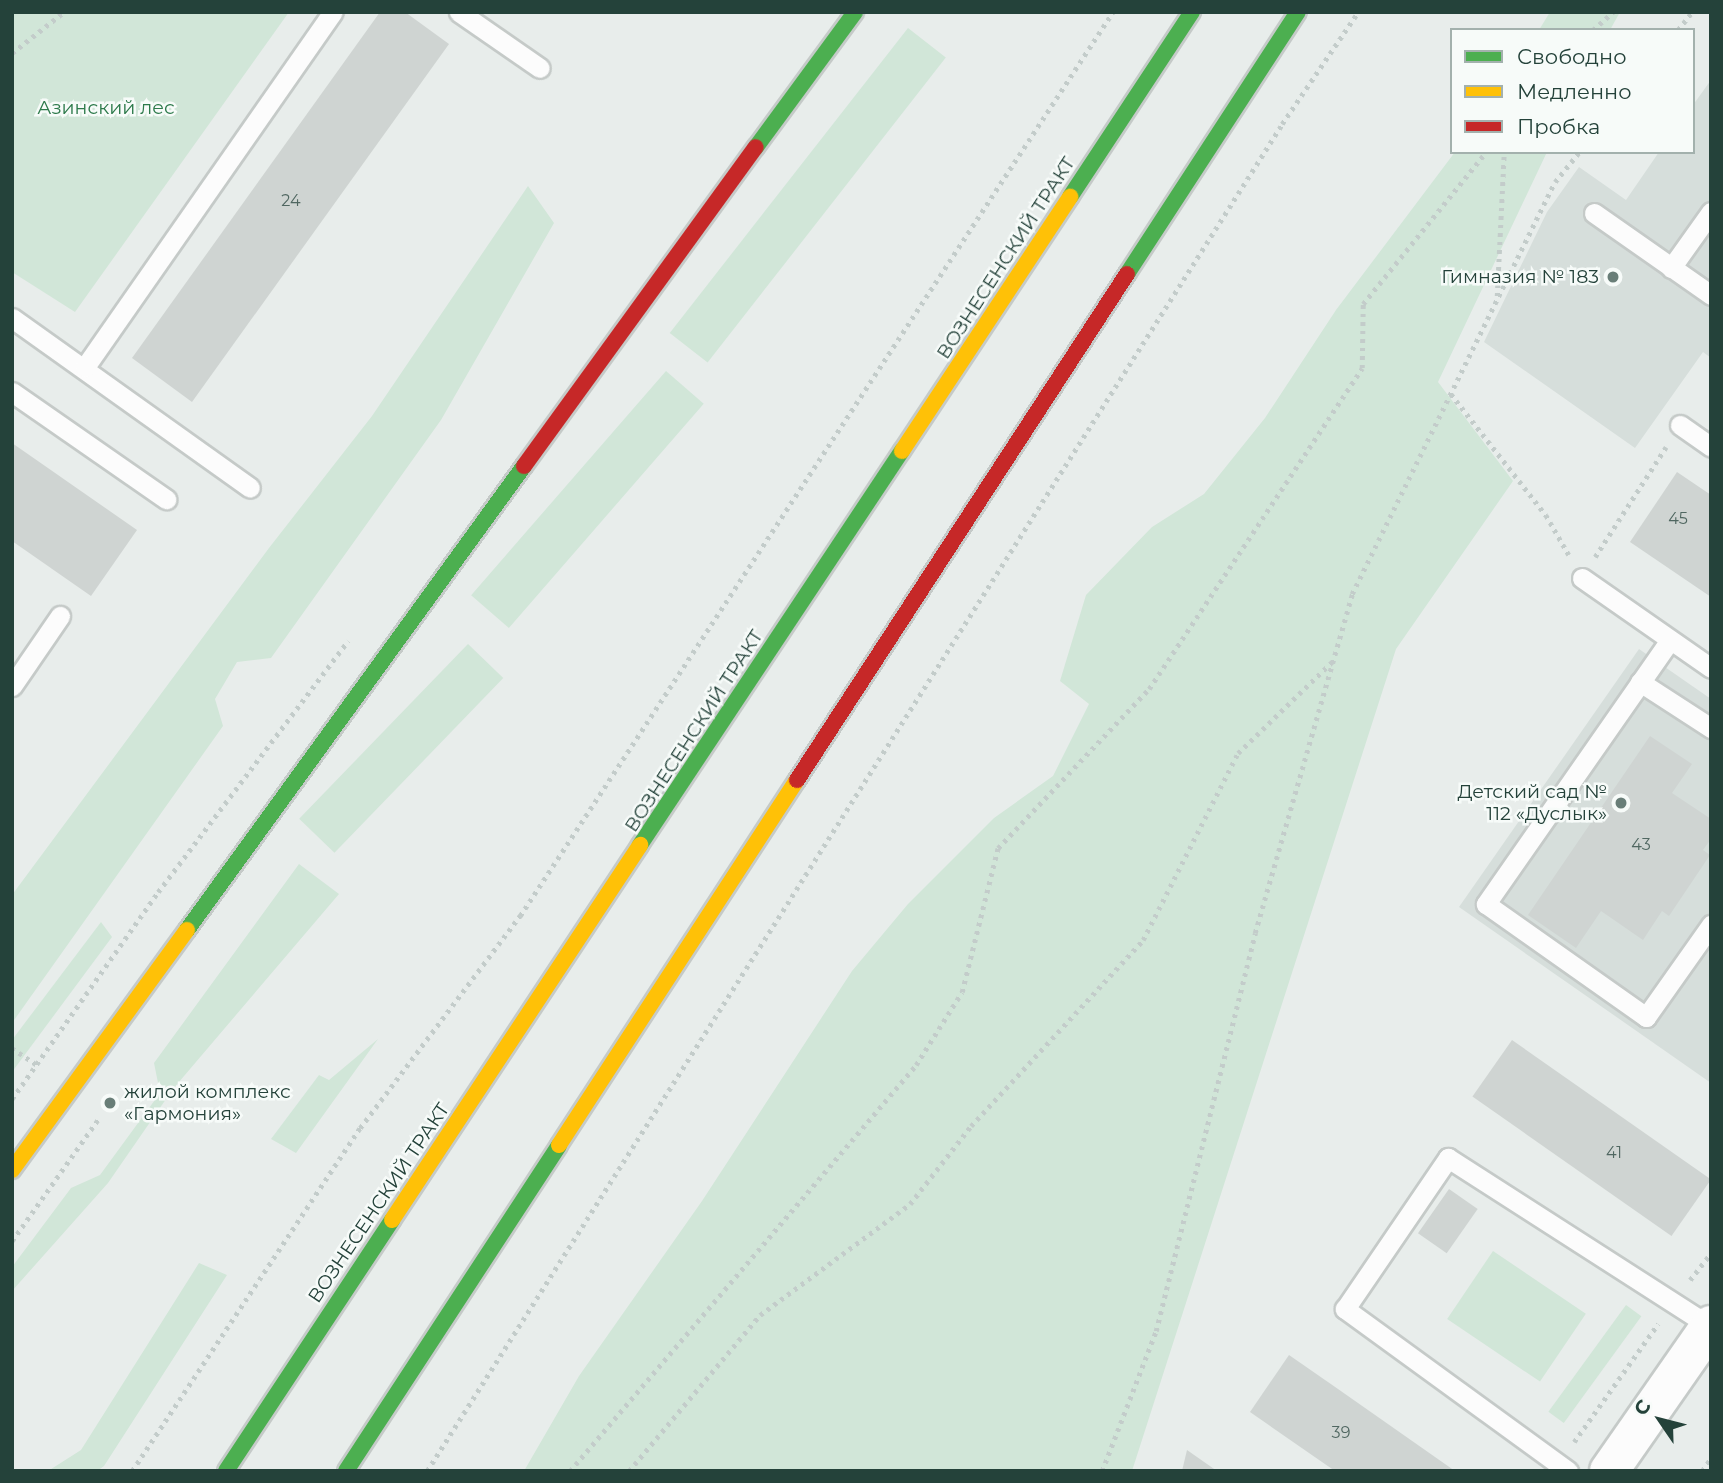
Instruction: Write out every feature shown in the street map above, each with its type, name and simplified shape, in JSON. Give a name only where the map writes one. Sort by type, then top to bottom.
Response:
[{"type":"main road","points":[[12,1170],[855,12]]},
{"type":"main road","name":"ВОЗНЕСЕНСКИЙ ТРАКТ","points":[[226,1471],[1192,12]]},
{"type":"main road","points":[[346,1471],[1298,12]]},
{"type":"street","points":[[1609,1471],[1710,1326]]},
{"type":"lane","points":[[85,367],[333,12]]},
{"type":"lane","points":[[459,12],[540,68]]},
{"type":"lane","points":[[1671,268],[1711,212]]},
{"type":"lane","points":[[1594,213],[1711,295]]},
{"type":"lane","points":[[12,318],[85,367],[250,488]]},
{"type":"lane","points":[[12,392],[166,499]]},
{"type":"lane","points":[[1679,425],[1711,447]]},
{"type":"lane","points":[[1582,578],[1711,668]]},
{"type":"lane","points":[[12,686],[60,616]]},
{"type":"lane","points":[[1670,640],[1486,904],[1646,1017],[1711,925]]},
{"type":"lane","points":[[1640,682],[1711,728]]},
{"type":"lane","points":[[1563,1467],[1345,1309],[1448,1158],[1710,1326]]},
{"type":"path","points":[[12,53],[64,12]]},
{"type":"path","points":[[132,1471],[360,1128],[520,916],[1113,12]]},
{"type":"path","points":[[427,1471],[1275,135],[1358,12]]},
{"type":"path","points":[[1595,28],[1613,12]]},
{"type":"path","points":[[1680,28],[1692,12]]},
{"type":"path","points":[[570,1471],[916,1065],[962,992],[998,848],[1149,689],[1362,368],[1363,304],[1484,154]]},
{"type":"path","points":[[1496,300],[1504,154]]},
{"type":"path","points":[[1102,1471],[1156,1331],[1255,933],[1352,594],[1555,182],[1577,154]]},
{"type":"path","points":[[1451,394],[1546,515],[1582,578],[1679,425]]},
{"type":"path","points":[[629,1471],[760,1315],[910,1204],[971,1126],[1143,940],[1238,753],[1333,661]]},
{"type":"path","points":[[12,1048],[37,1065]]},
{"type":"path","points":[[12,1241],[102,1115]]},
{"type":"path","points":[[1563,1467],[1674,1301],[1711,1254]]},
{"type":"path","points":[[1702,1471],[1711,1458]]},
{"type":"shaded area","name":"Гимназия № 183","points":[[1711,80],[1711,358],[1703,352],[1635,448],[1484,342],[1547,212],[1579,167],[1626,200],[1658,154],[1695,154],[1695,102]]},
{"type":"shaded area","name":"Детский сад № 112 «Дуслык»","points":[[1639,649],[1711,699],[1711,1083],[1459,907]]},
{"type":"green space","name":"Азинский лес","points":[[12,12],[289,12],[75,312],[12,272]]},
{"type":"green space","points":[[1550,12],[1620,12],[1611,28],[1540,28]]},
{"type":"green space","points":[[908,28],[946,58],[708,363],[670,333]]},
{"type":"green space","points":[[1453,154],[1546,154],[1438,382],[1513,481],[1396,649],[1132,1471],[524,1471],[579,1376],[702,1201],[852,971],[908,904],[994,818],[1053,776],[1089,704],[1060,681],[1086,595],[1152,527],[1204,494],[1265,418],[1336,310]]},
{"type":"green space","points":[[528,186],[554,223],[441,420],[271,658],[237,662],[215,699],[223,726],[12,1023],[12,895],[269,548],[372,416]]},
{"type":"green space","points":[[666,371],[704,404],[509,628],[471,595]]},
{"type":"green space","points":[[468,644],[503,678],[334,853],[299,819]]},
{"type":"green space","points":[[299,864],[339,894],[173,1089],[108,1183],[12,1291],[12,1267],[71,1188],[100,1175],[160,1093],[154,1063]]},
{"type":"green space","points":[[101,922],[112,937],[12,1072],[12,1040]]},
{"type":"green space","points":[[378,1039],[296,1153],[271,1139],[319,1075],[329,1080]]},
{"type":"green space","points":[[1493,1251],[1586,1314],[1540,1382],[1447,1319]]},
{"type":"green space","points":[[199,1263],[227,1275],[104,1466],[97,1471],[48,1471],[81,1450]]},
{"type":"green space","points":[[1626,1305],[1641,1316],[1564,1423],[1548,1412]]},
{"type":"building","points":[[380,12],[405,12],[449,44],[192,402],[132,358]]},
{"type":"building","points":[[12,443],[137,530],[91,596],[12,541]]},
{"type":"building","points":[[1677,472],[1711,495],[1711,597],[1630,542]]},
{"type":"building","points":[[1650,736],[1692,764],[1672,793],[1711,819],[1711,839],[1703,850],[1710,855],[1669,916],[1662,911],[1643,940],[1601,911],[1576,948],[1528,915]]},
{"type":"building","points":[[1512,1040],[1711,1179],[1671,1236],[1472,1097]]},
{"type":"building","points":[[1449,1189],[1478,1209],[1447,1253],[1418,1233]]},
{"type":"building","points":[[1289,1355],[1455,1471],[1335,1471],[1250,1412]]},
{"type":"building","points":[[1187,1450],[1217,1471],[1182,1471]]},
{"type":"traffic: fast","points":[[756,147],[855,12]]},
{"type":"traffic: fast","points":[[1070,197],[1192,12]]},
{"type":"traffic: fast","points":[[1127,274],[1298,12]]},
{"type":"traffic: fast","points":[[640,845],[902,451]]},
{"type":"traffic: fast","points":[[187,930],[524,466]]},
{"type":"traffic: fast","points":[[346,1471],[559,1145]]},
{"type":"traffic: fast","points":[[226,1471],[392,1220]]},
{"type":"traffic: slow","points":[[902,451],[1070,197]]},
{"type":"traffic: slow","points":[[559,1145],[797,780]]},
{"type":"traffic: slow","points":[[392,1220],[640,845]]},
{"type":"traffic: slow","points":[[12,1170],[187,930]]},
{"type":"traffic: jam","points":[[524,466],[756,147]]},
{"type":"traffic: jam","points":[[797,780],[1127,274]]},
{"type":"place","name":"Гимназия № 183","points":[[1613,277]]},
{"type":"place","name":"Детский сад № 112 «Дуслык»","points":[[1621,803]]},
{"type":"place","name":"жилой комплекс «Гармония»","points":[[110,1103]]}]
